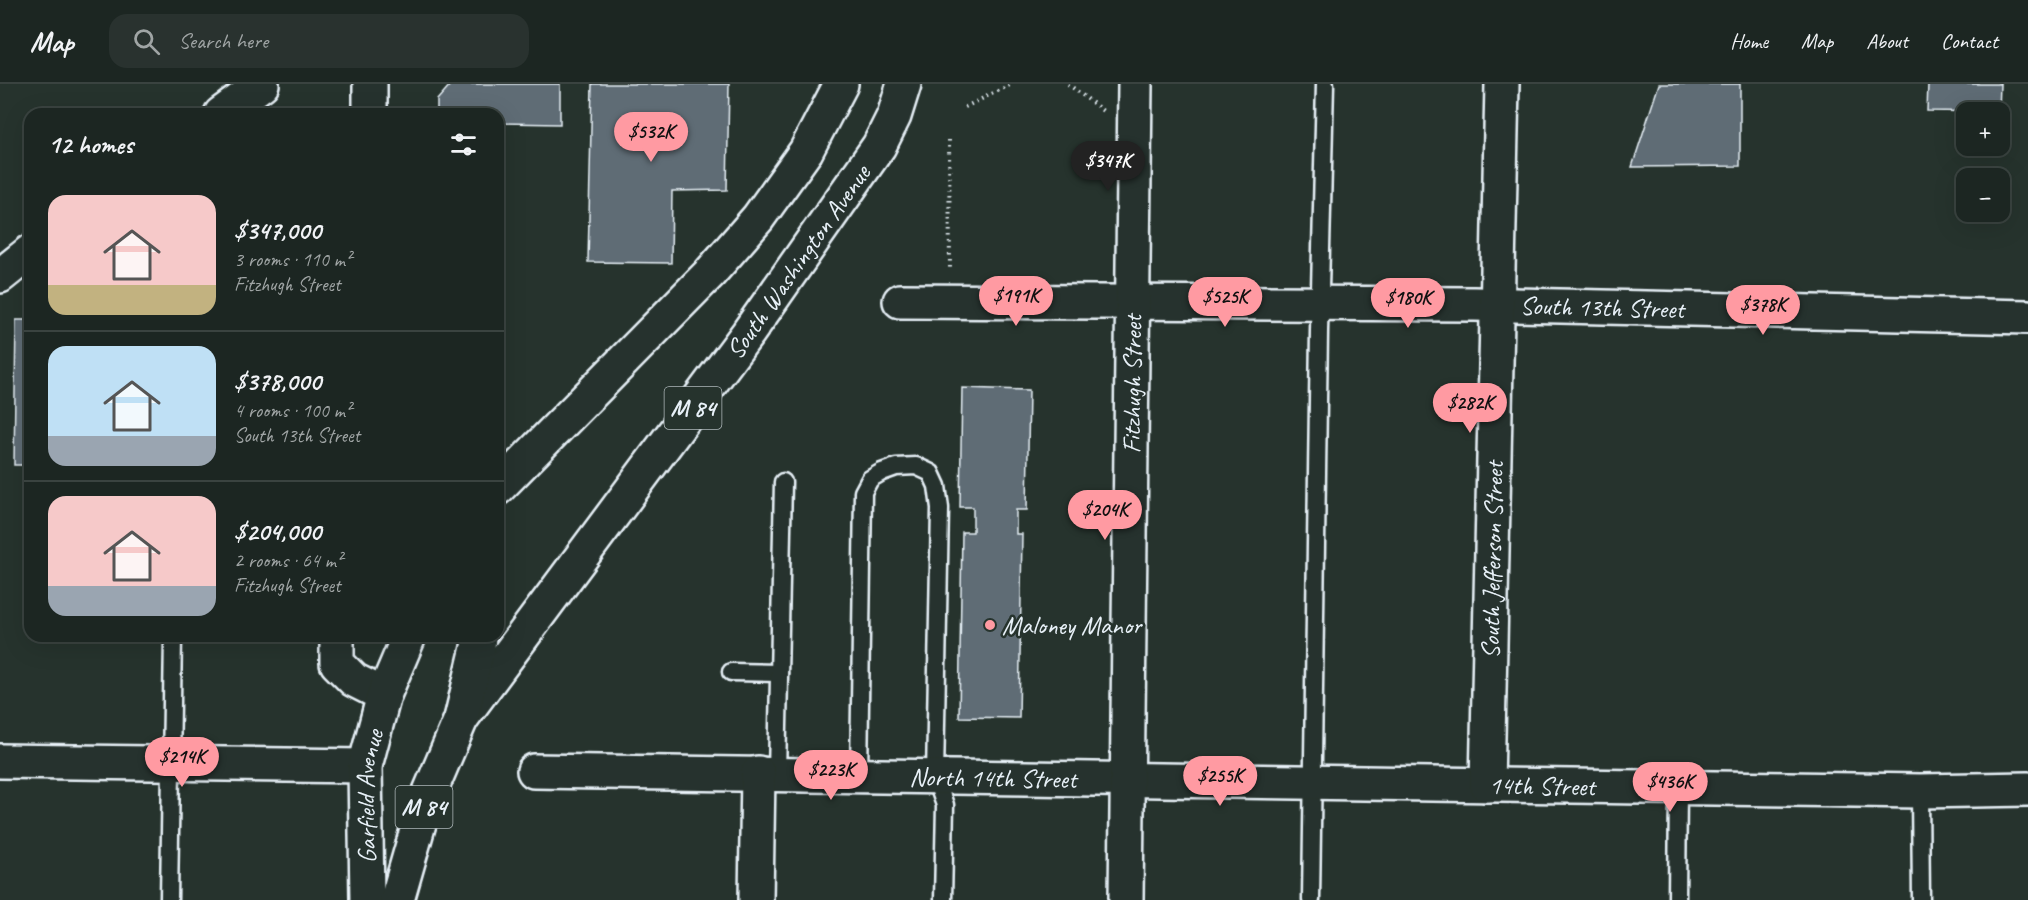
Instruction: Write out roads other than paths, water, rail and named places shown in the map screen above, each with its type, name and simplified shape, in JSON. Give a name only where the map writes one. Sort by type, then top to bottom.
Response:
[{"type":"street","points":[[229,108],[262,84]]},
{"type":"street","points":[[370,84],[370,108]]},
{"type":"street","points":[[504,482],[710,273],[758,218],[806,152],[841,84]]},
{"type":"street","name":"South Washington Avenue","points":[[462,719],[748,333],[879,146],[894,116],[904,84]]},
{"type":"street","name":"Fitzhugh Street","points":[[1126,900],[1135,84]]},
{"type":"street","name":"South Jefferson Street","points":[[1487,785],[1502,84]]},
{"type":"street","points":[[0,276],[24,257]]},
{"type":"street","name":"South 13th Street","points":[[900,301],[1498,305],[2028,317]]},
{"type":"street","name":"Garfield Avenue","points":[[337,642],[337,663],[354,680],[384,695]]},
{"type":"street","name":"Garfield Avenue","points":[[367,900],[365,766],[384,695],[406,642]]},
{"type":"street","points":[[462,719],[478,642]]},
{"type":"street","name":"Garfield Avenue","points":[[397,900],[424,806],[462,719]]},
{"type":"street","points":[[0,761],[365,766]]},
{"type":"street","name":"North 14th Street","points":[[534,771],[1128,780]]},
{"type":"street","points":[[756,900],[767,774]]},
{"type":"street","name":"14th Street","points":[[1128,780],[1920,791],[2028,789]]},
{"type":"lane","points":[[1311,900],[1319,304],[1325,84]]},
{"type":"lane","points":[[859,776],[863,492],[870,479],[882,472],[896,467],[916,466],[931,473],[937,486],[940,508],[934,777],[945,805],[943,900]]},
{"type":"lane","points":[[767,774],[779,673],[783,482]]},
{"type":"lane","points":[[169,900],[172,642]]},
{"type":"lane","points":[[731,672],[779,673]]},
{"type":"lane","points":[[1677,900],[1678,788]]},
{"type":"lane","points":[[1920,791],[1921,900]]},
{"type":"place","name":"Maloney Manor","points":[[990,625]]}]
